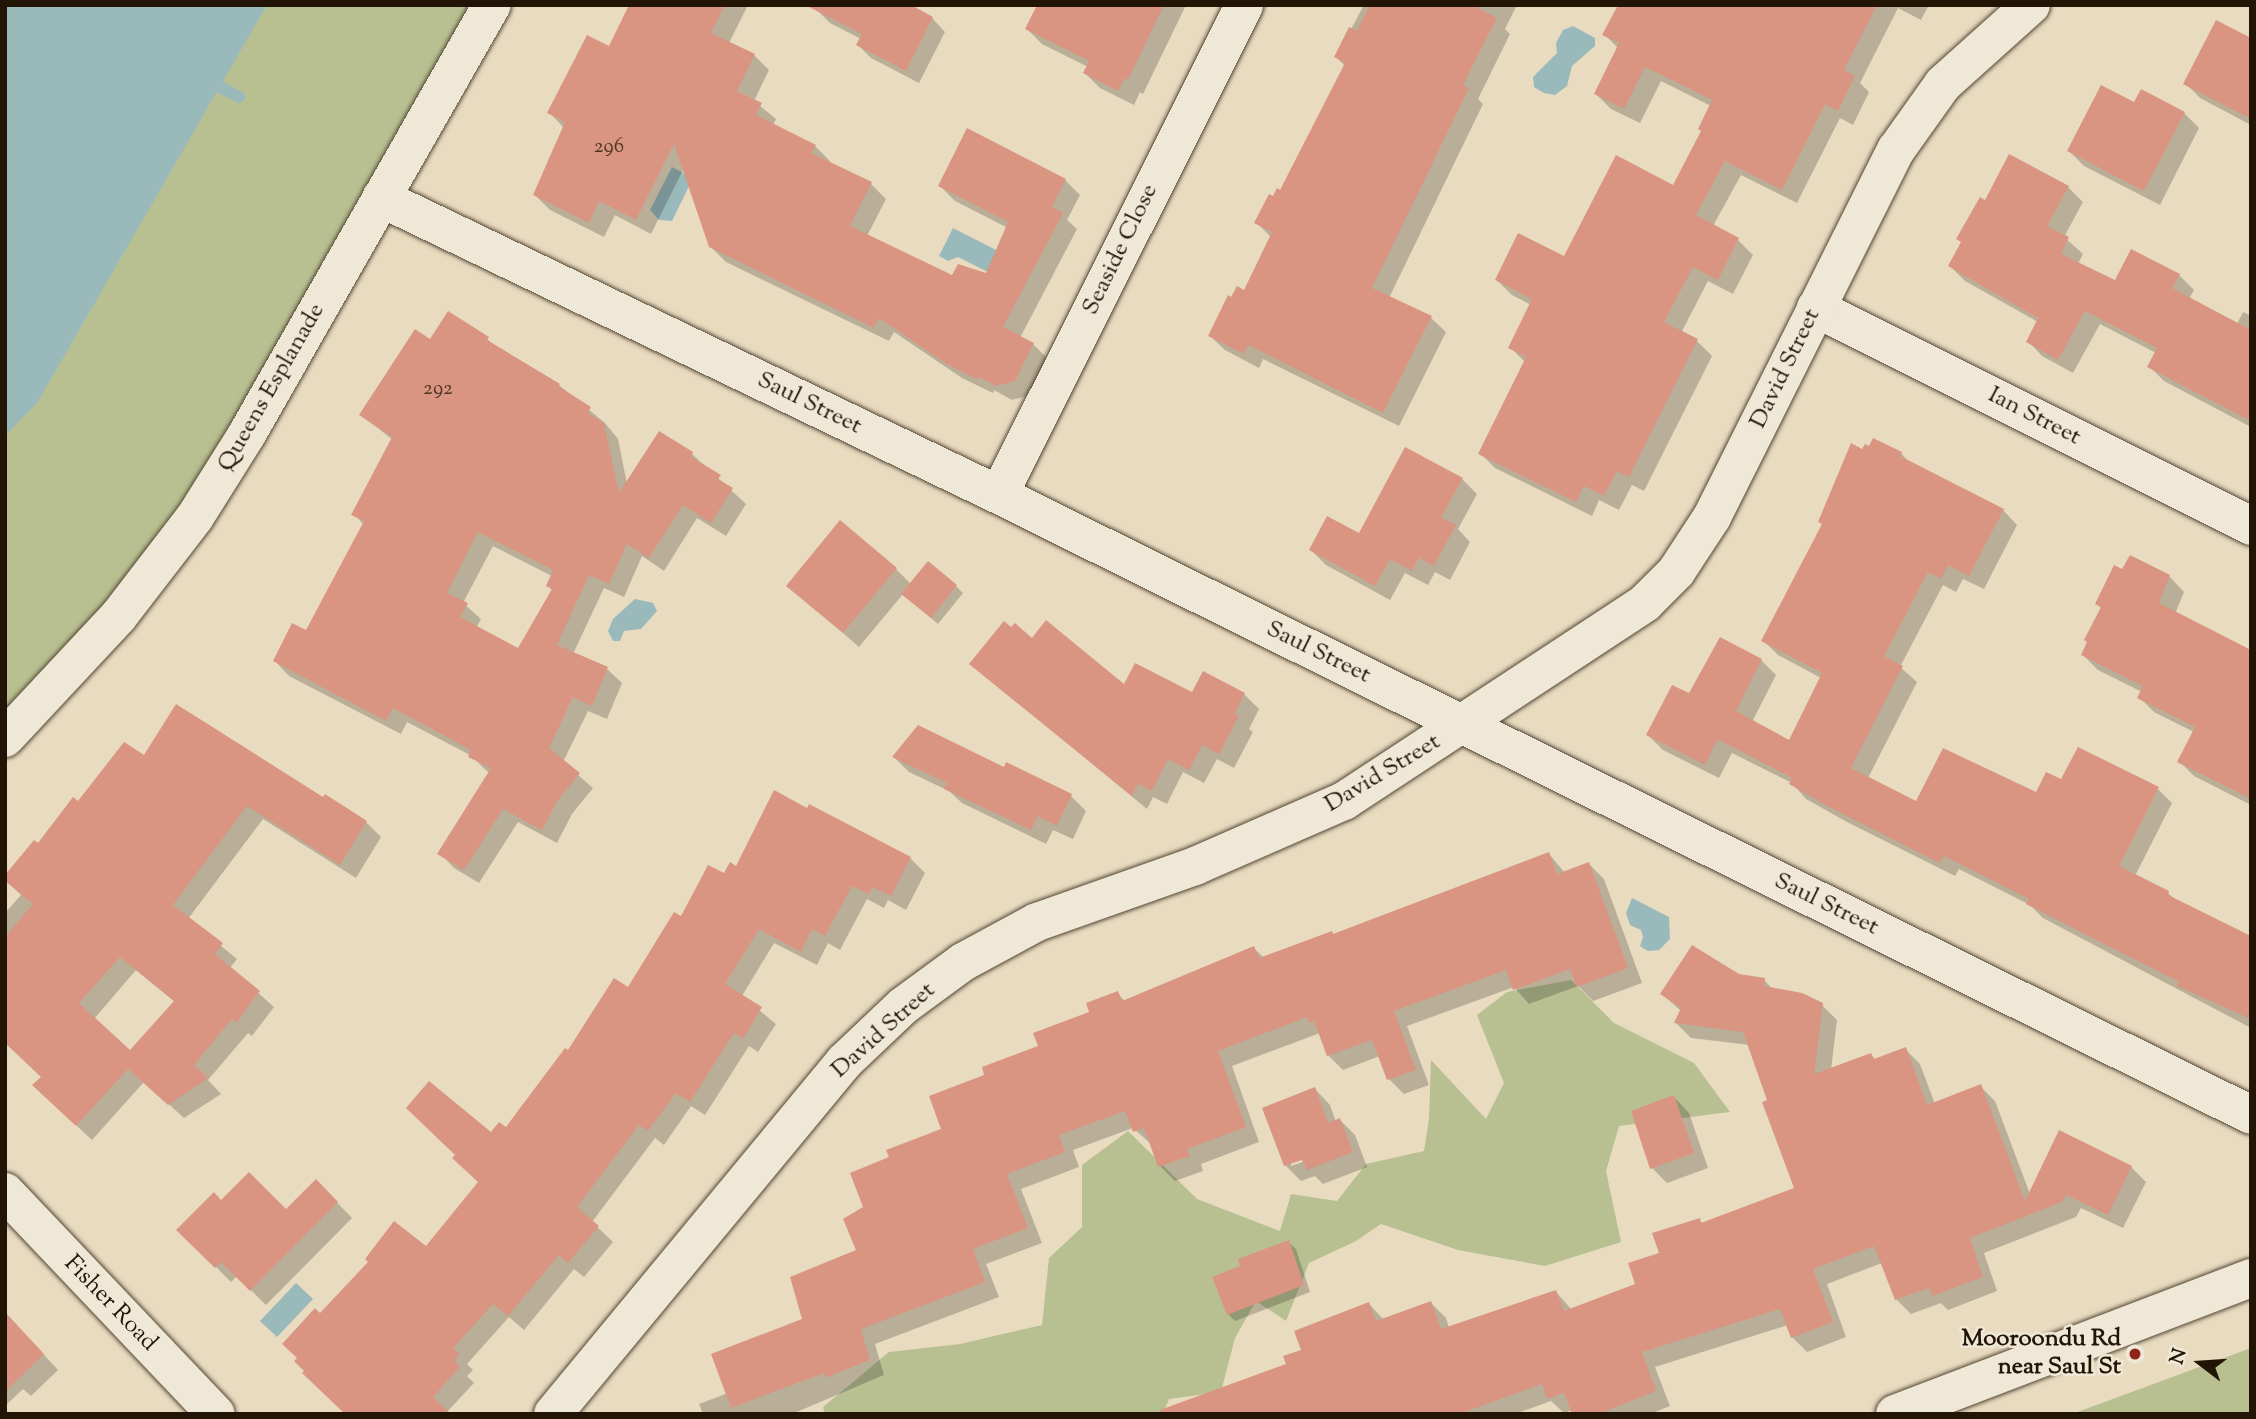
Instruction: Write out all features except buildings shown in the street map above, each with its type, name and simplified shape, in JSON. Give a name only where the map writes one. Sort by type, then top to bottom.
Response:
[{"type":"street","name":"Queens Esplanade","points":[[5,738],[118,617],[195,517],[247,434],[492,5]]},
{"type":"street","name":"Seaside Close","points":[[999,495],[1244,5]]},
{"type":"street","name":"David Street","points":[[553,1414],[844,1062],[903,1006],[964,962],[1037,922],[1195,866],[1344,801],[1463,725],[1644,603],[1676,572],[1712,517],[1896,150],[1943,84],[2031,5]]},
{"type":"street","name":"Saul Street","points":[[382,198],[999,495],[2251,1115]]},
{"type":"street","name":"Ian Street","points":[[1816,308],[2251,526]]},
{"type":"street","name":"Fisher Road","points":[[5,1192],[216,1414]]},
{"type":"street","points":[[1895,1414],[2251,1278]]},
{"type":"green space","points":[[5,5],[492,5],[247,434],[5,738]]},
{"type":"green space","points":[[1571,980],[1614,1023],[1694,1063],[1730,1112],[1619,1126],[1606,1171],[1621,1242],[1545,1266],[1458,1250],[1381,1224],[1356,1241],[1309,1263],[1286,1321],[1256,1301],[1235,1338],[1221,1392],[1169,1399],[1163,1414],[825,1414],[823,1407],[889,1352],[960,1344],[1042,1325],[1049,1258],[1082,1227],[1082,1165],[1128,1131],[1197,1199],[1280,1231],[1291,1194],[1337,1201],[1366,1164],[1424,1151],[1429,1119],[1431,1060],[1486,1119],[1504,1083],[1477,1015],[1507,992]]},
{"type":"green space","points":[[2251,1348],[2251,1414],[2072,1414]]},
{"type":"water","points":[[5,5],[267,5],[37,403],[5,436]]},
{"type":"water","points":[[1573,26],[1595,38],[1595,46],[1572,66],[1567,86],[1555,95],[1544,93],[1534,87],[1533,77],[1557,53],[1556,43],[1563,30]]},
{"type":"water","points":[[672,167],[693,178],[672,221],[659,220],[650,210]]},
{"type":"water","points":[[953,228],[1000,252],[990,273],[958,257],[948,261],[939,256]]},
{"type":"water","points":[[635,599],[653,603],[657,611],[641,629],[624,631],[620,641],[613,641],[608,631],[613,619]]},
{"type":"water","points":[[1632,898],[1669,917],[1670,939],[1659,950],[1648,951],[1640,946],[1643,937],[1641,930],[1630,925],[1626,913]]},
{"type":"water","points":[[296,1283],[313,1299],[277,1337],[260,1321]]},
{"type":"waterway","points":[[208,81],[239,97]]},
{"type":"place","name":"Mooroondu Rd near Saul St","points":[[2135,1354]]}]
